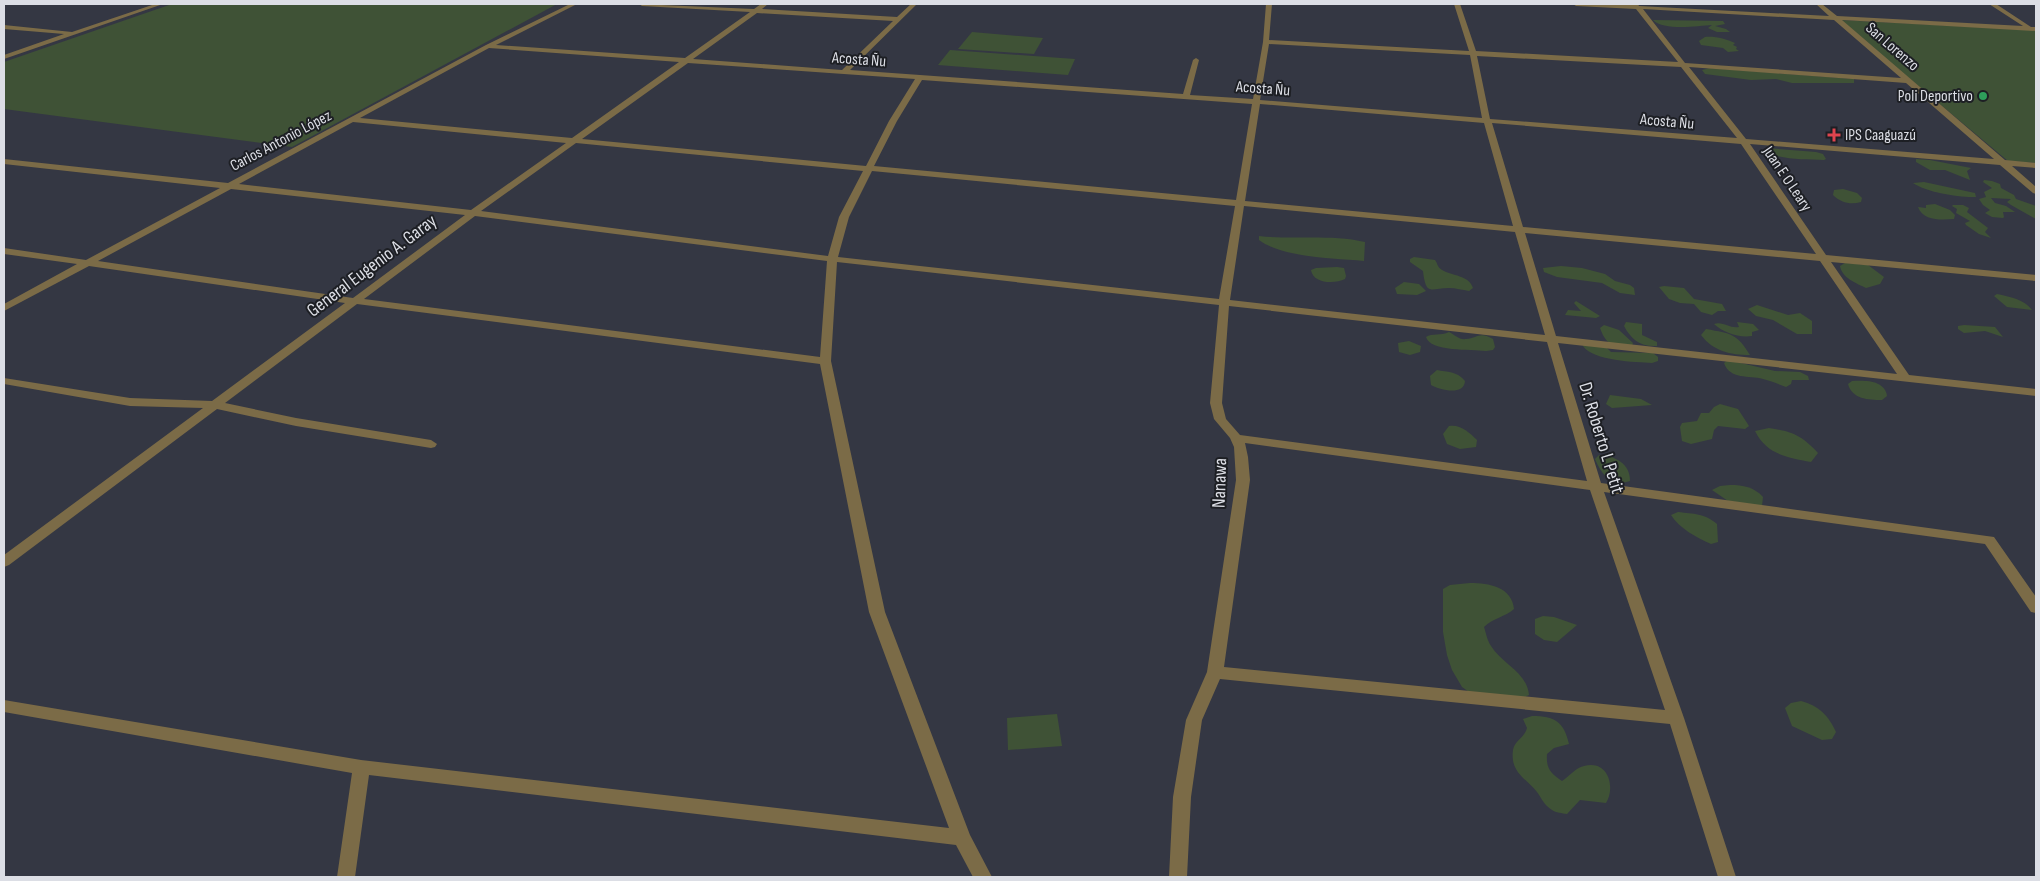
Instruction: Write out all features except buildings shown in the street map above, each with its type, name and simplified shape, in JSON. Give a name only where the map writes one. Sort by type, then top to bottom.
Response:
[{"type":"street","points":[[4,57],[160,4]]},
{"type":"street","name":"Carlos Antonio López","points":[[4,308],[488,46],[574,4]]},
{"type":"street","points":[[642,4],[899,19]]},
{"type":"street","name":"General Eugenio A. Garay","points":[[4,562],[472,213],[765,4]]},
{"type":"street","points":[[844,72],[914,4]]},
{"type":"street","name":"Nanawa","points":[[1178,877],[1182,797],[1194,720],[1215,672],[1243,480],[1242,454],[1236,438],[1218,418],[1216,403],[1224,303],[1257,102],[1266,42],[1269,4]]},
{"type":"street","name":"Dr. Roberto L Petit","points":[[1457,4],[1474,53],[1487,121],[1595,486],[1676,718],[1728,877]]},
{"type":"street","points":[[1576,4],[1637,5],[2033,29]]},
{"type":"street","name":"San Lorenzo","points":[[1818,4],[2036,191]]},
{"type":"street","points":[[1992,4],[2033,29]]},
{"type":"street","name":"Juan E O Leary","points":[[1637,5],[1744,142],[1906,378]]},
{"type":"street","points":[[4,27],[74,33]]},
{"type":"street","points":[[1266,42],[1685,65],[1908,81]]},
{"type":"street","name":"Acosta Ñu","points":[[488,46],[684,62],[1257,102],[2036,165]]},
{"type":"street","points":[[1186,97],[1196,60]]},
{"type":"street","points":[[919,78],[844,217],[832,259],[824,361],[877,612],[962,838],[983,877]]},
{"type":"street","points":[[352,120],[868,170],[1240,202],[2036,278]]},
{"type":"street","points":[[4,161],[472,213],[832,259],[2036,393]]},
{"type":"street","points":[[4,251],[355,301],[824,361]]},
{"type":"street","points":[[4,381],[130,402],[215,406],[296,422],[431,444]]},
{"type":"street","points":[[1236,438],[1989,540],[2036,608]]},
{"type":"street","points":[[1215,672],[1676,718]]},
{"type":"street","points":[[4,706],[361,767],[962,838]]},
{"type":"street","points":[[346,877],[361,767]]},
{"type":"green space","points":[[172,4],[557,4],[292,147],[4,109],[4,62]]},
{"type":"green space","points":[[1653,20],[1723,21],[1725,24],[1715,26],[1730,32],[1717,32],[1708,28],[1712,25],[1673,27],[1665,26]]},
{"type":"green space","name":"Poli Deportivo","points":[[1839,20],[2036,30],[2036,163],[2008,161]]},
{"type":"green space","points":[[972,32],[1043,38],[1034,54],[958,49]]},
{"type":"green space","points":[[1705,37],[1717,37],[1735,43],[1733,45],[1739,51],[1728,52],[1723,48],[1701,45],[1699,41]]},
{"type":"green space","points":[[950,50],[1075,59],[1068,75],[938,65]]},
{"type":"green space","points":[[1710,68],[1854,79],[1854,83],[1792,83],[1776,79],[1751,80],[1705,74],[1702,70]]},
{"type":"green space","points":[[1766,148],[1816,152],[1823,154],[1826,159],[1785,158],[1763,151]]},
{"type":"green space","points":[[1916,159],[1971,168],[1967,171],[1970,180],[1945,170],[1930,170],[1916,162]]},
{"type":"green space","points":[[1984,180],[2000,184],[2001,188],[2014,195],[2016,199],[2036,206],[2036,219],[2007,202],[2011,199],[1991,198],[1995,203],[2006,206],[2015,212],[2003,212],[2003,218],[1992,217],[1985,213],[1990,210],[1979,199],[1986,197],[1984,192],[1992,188],[1983,182]]},
{"type":"green space","points":[[1924,182],[1975,193],[1976,197],[1943,194],[1913,183]]},
{"type":"green space","points":[[1843,189],[1857,193],[1862,198],[1861,202],[1846,203],[1833,195],[1834,190]]},
{"type":"green space","points":[[1935,204],[1950,210],[1955,215],[1954,219],[1933,219],[1920,212],[1918,207],[1926,208],[1926,205]]},
{"type":"green space","points":[[1953,205],[1963,205],[1969,208],[1967,212],[1988,228],[1985,232],[1991,238],[1979,234],[1966,225],[1965,223],[1970,221],[1956,213],[1957,209]]},
{"type":"green space","points":[[1259,236],[1339,238],[1365,242],[1364,261],[1295,254],[1269,246],[1259,240]]},
{"type":"green space","points":[[1414,257],[1435,260],[1440,269],[1464,278],[1473,288],[1469,291],[1452,288],[1428,288],[1423,271],[1410,262],[1410,259]]},
{"type":"green space","points":[[1845,263],[1868,265],[1884,277],[1880,284],[1866,288],[1850,280],[1844,274],[1840,266]]},
{"type":"green space","points":[[1561,266],[1582,268],[1605,274],[1615,281],[1630,285],[1634,288],[1635,295],[1620,293],[1602,283],[1557,277],[1544,272],[1543,268]]},
{"type":"green space","points":[[1316,268],[1344,268],[1346,276],[1345,279],[1336,282],[1320,280],[1313,275],[1311,270]]},
{"type":"green space","points":[[1404,282],[1419,284],[1426,291],[1417,295],[1397,294],[1395,288]]},
{"type":"green space","points":[[1659,287],[1684,288],[1694,299],[1722,304],[1726,311],[1718,311],[1712,315],[1701,312],[1694,304],[1680,303],[1669,299]]},
{"type":"green space","points":[[1997,294],[2021,301],[2032,310],[2007,307],[1994,296]]},
{"type":"green space","points":[[1576,301],[1600,316],[1596,318],[1565,315],[1568,310],[1581,311],[1574,303]]},
{"type":"green space","points":[[1757,305],[1788,315],[1800,313],[1812,321],[1812,334],[1797,334],[1773,320],[1756,316],[1748,309]]},
{"type":"green space","points":[[1626,322],[1642,324],[1642,335],[1657,342],[1657,346],[1641,344],[1637,341],[1624,326]]},
{"type":"green space","points":[[1737,322],[1753,324],[1759,330],[1752,332],[1752,336],[1742,336],[1727,332],[1714,324],[1720,323],[1739,327]]},
{"type":"green space","points":[[1604,325],[1619,330],[1633,343],[1632,346],[1608,342],[1600,328]]},
{"type":"green space","points":[[1958,326],[1995,327],[2003,337],[1985,331],[1964,333],[1958,329]]},
{"type":"green space","points":[[1706,329],[1722,332],[1737,338],[1750,355],[1729,353],[1711,345],[1701,335]]},
{"type":"green space","points":[[1449,332],[1464,339],[1485,335],[1493,339],[1495,347],[1493,350],[1486,351],[1452,349],[1435,345],[1429,342],[1426,337]]},
{"type":"green space","points":[[1409,341],[1421,346],[1420,352],[1410,355],[1399,352],[1398,343]]},
{"type":"green space","points":[[1584,342],[1607,348],[1611,352],[1653,353],[1658,357],[1658,361],[1645,363],[1605,358],[1588,351],[1583,346]]},
{"type":"green space","points":[[1728,360],[1775,371],[1800,372],[1808,376],[1809,380],[1792,380],[1791,384],[1786,387],[1763,379],[1740,376],[1727,368],[1724,363]]},
{"type":"green space","points":[[1437,370],[1459,375],[1465,381],[1464,386],[1461,389],[1451,390],[1440,389],[1431,385],[1430,376]]},
{"type":"green space","points":[[1852,381],[1874,382],[1883,387],[1887,396],[1882,400],[1861,398],[1850,389],[1848,384]]},
{"type":"green space","points":[[1610,395],[1641,399],[1652,405],[1612,408],[1606,404]]},
{"type":"green space","points":[[1720,404],[1738,409],[1749,426],[1745,429],[1718,426],[1714,430],[1712,439],[1691,444],[1682,441],[1680,427],[1682,423],[1697,421],[1701,413],[1709,413]]},
{"type":"green space","points":[[1449,426],[1461,427],[1468,432],[1477,440],[1476,447],[1460,449],[1447,444],[1443,434]]},
{"type":"green space","points":[[1769,428],[1796,435],[1807,442],[1818,453],[1811,462],[1778,454],[1765,445],[1755,431]]},
{"type":"green space","points":[[1599,455],[1616,459],[1624,465],[1630,481],[1618,482],[1608,479],[1595,459]]},
{"type":"green space","points":[[1720,486],[1744,486],[1756,491],[1763,497],[1762,506],[1728,501],[1712,490]]},
{"type":"green space","points":[[1678,512],[1699,515],[1712,520],[1717,524],[1718,542],[1711,544],[1683,528],[1671,515]]},
{"type":"green space","points":[[1470,583],[1492,585],[1509,596],[1514,609],[1484,627],[1491,646],[1524,680],[1529,695],[1520,699],[1472,694],[1462,687],[1452,670],[1443,632],[1443,589],[1450,585]]},
{"type":"green space","points":[[1543,616],[1554,617],[1577,625],[1557,642],[1544,640],[1535,634],[1535,619]]},
{"type":"green space","points":[[1801,701],[1818,709],[1826,716],[1836,732],[1832,739],[1822,740],[1792,726],[1785,708],[1791,703]]},
{"type":"green space","points":[[1057,714],[1062,746],[1008,750],[1007,718]]},
{"type":"green space","points":[[1532,716],[1552,719],[1561,725],[1567,736],[1569,744],[1554,748],[1547,754],[1548,767],[1552,773],[1562,781],[1581,767],[1592,765],[1599,767],[1604,770],[1610,782],[1609,797],[1606,803],[1580,800],[1567,814],[1555,812],[1543,802],[1537,792],[1516,770],[1513,758],[1513,750],[1527,728],[1523,719]]},
{"type":"place","name":"Poli Deportivo","points":[[1983,96]]},
{"type":"place","name":"IPS Caaguazú","points":[[1834,135]]}]
